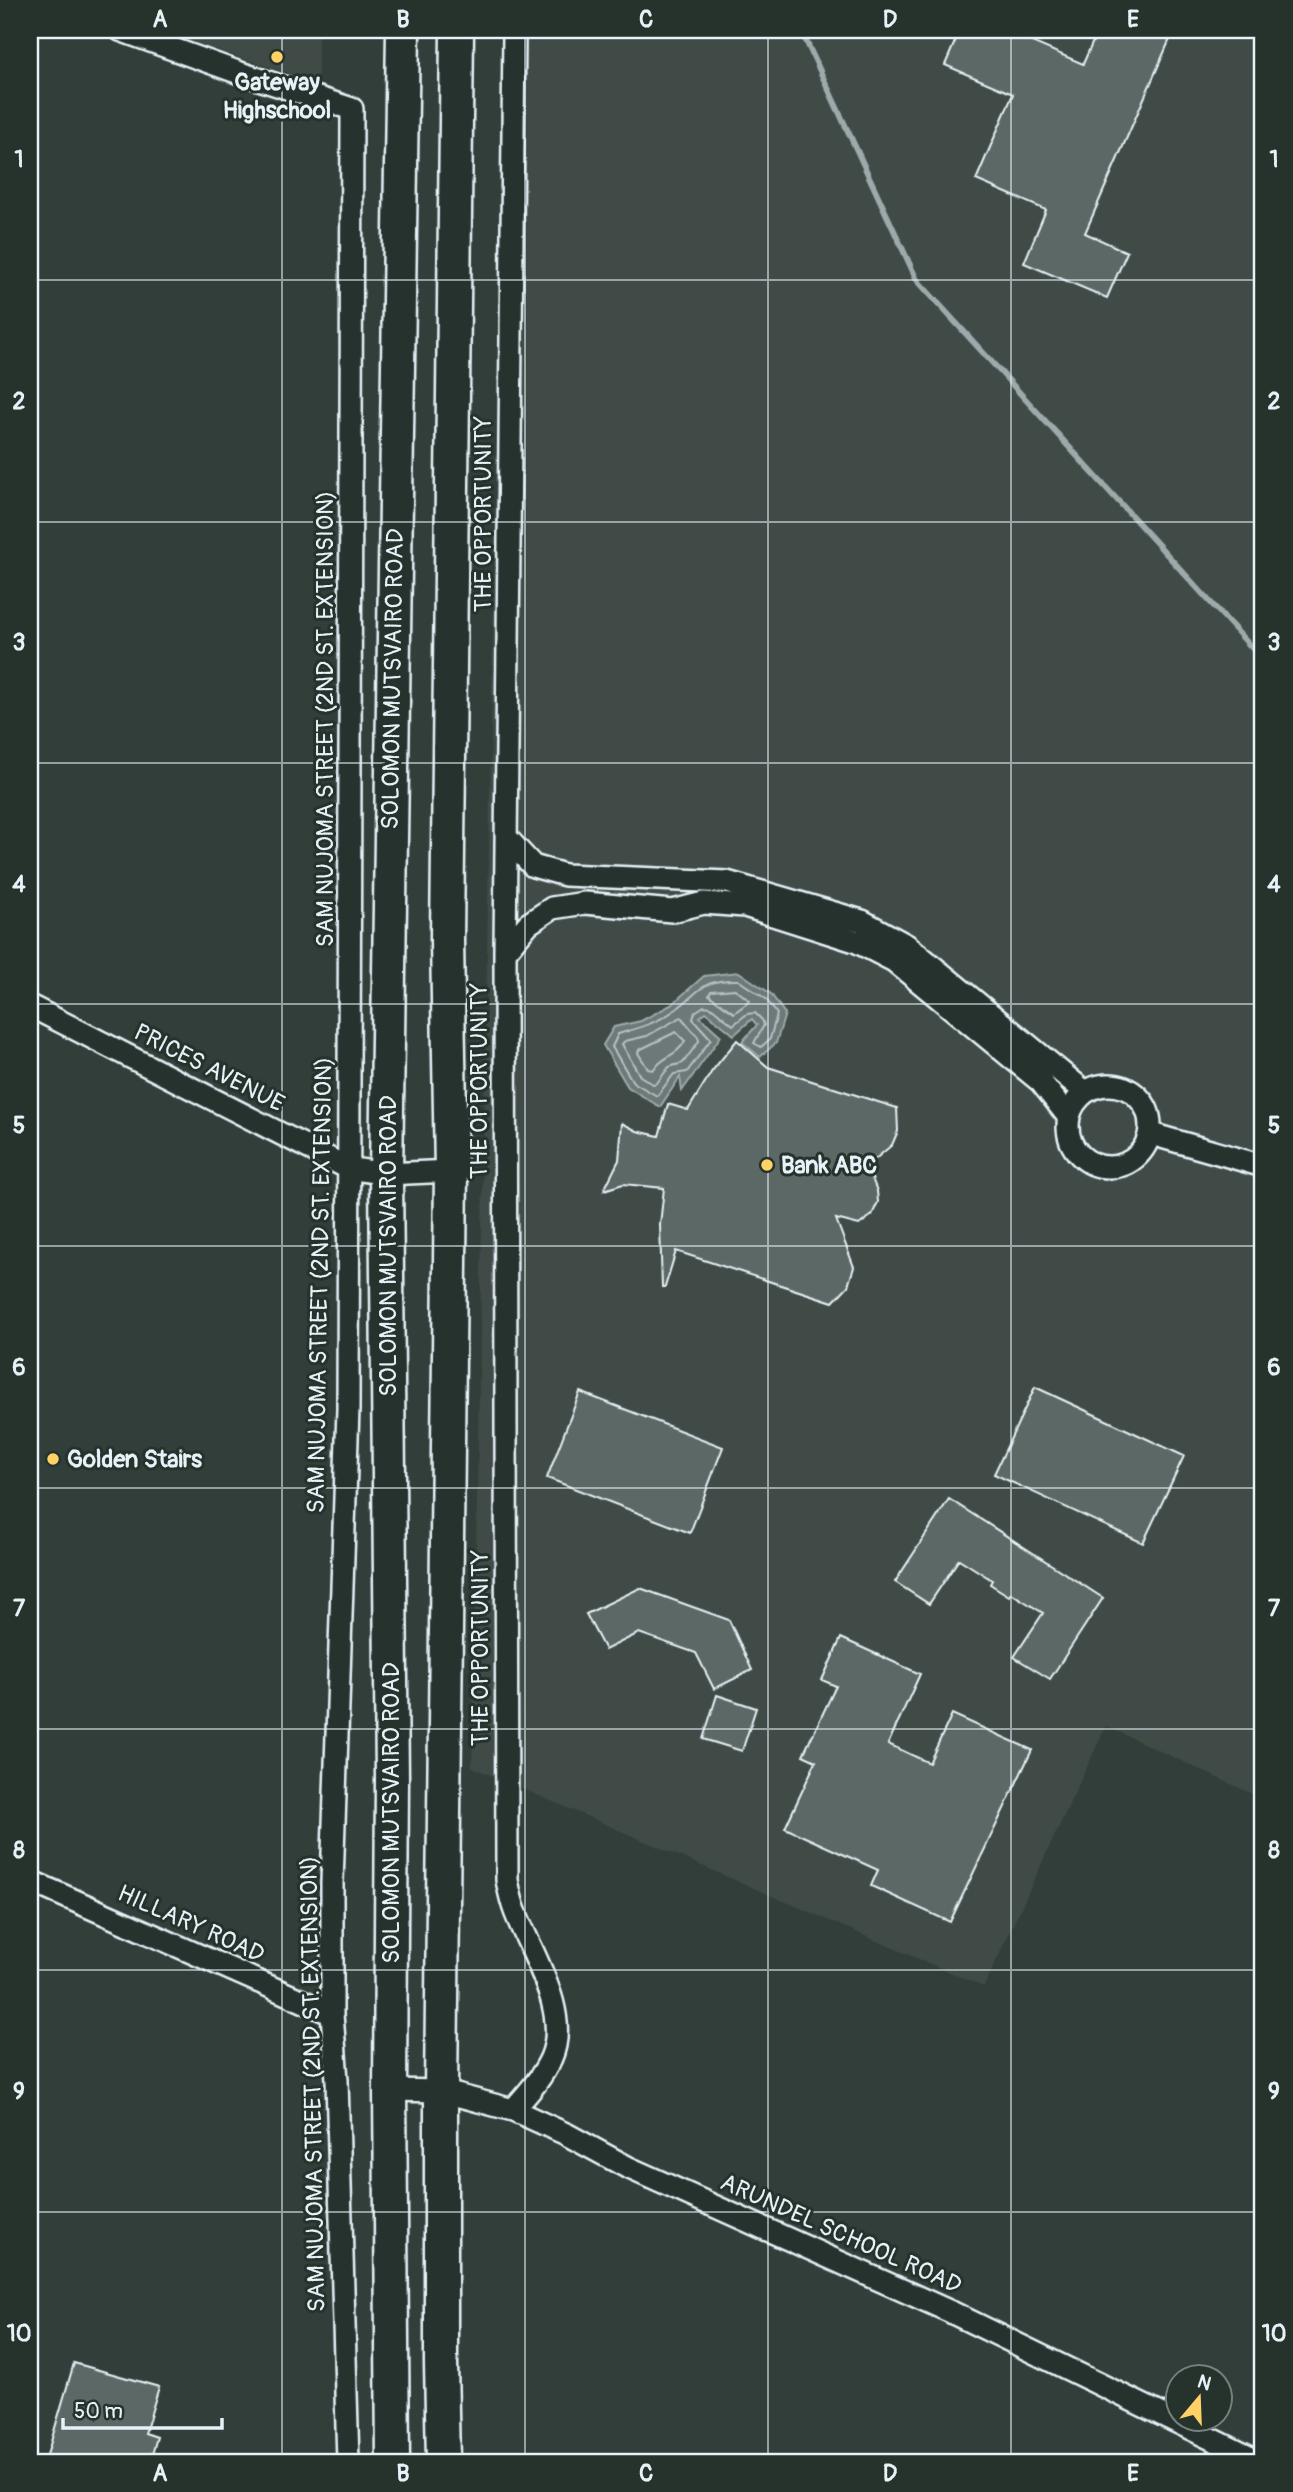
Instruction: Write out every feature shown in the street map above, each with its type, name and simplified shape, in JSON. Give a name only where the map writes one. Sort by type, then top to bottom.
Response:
[{"type":"highway","name":"SOLOMON MUTSVAIRO ROAD","points":[[393,2462],[390,2090],[392,1779],[386,1174],[403,30]]},
{"type":"highway","points":[[443,2462],[441,2091],[451,1171],[447,926],[457,30]]},
{"type":"street","name":"SAM NUJOMA STREET (2ND ST. EXTENSION)","points":[[120,30],[352,109],[348,1409],[333,1869],[332,2014],[337,2080],[348,2462]]},
{"type":"street","name":"THE OPPORTUNITY","points":[[513,2110],[535,2084],[551,2057],[558,2030],[554,2003],[514,1909],[507,1880],[505,951],[514,30]]},
{"type":"street","points":[[507,838],[533,866],[565,875],[727,882],[862,921],[908,946],[1084,1091]]},
{"type":"street","points":[[505,951],[528,925],[552,908],[585,903],[672,911],[704,903],[745,906],[855,941],[894,961],[1041,1082],[1068,1115]]},
{"type":"street","name":"PRICES AVENUE","points":[[30,1006],[348,1168],[386,1174],[451,1171]]},
{"type":"street","points":[[1108,1083],[1132,1091],[1149,1110],[1151,1134],[1137,1158],[1111,1168],[1085,1161],[1069,1140],[1068,1115],[1084,1091],[1108,1083]]},
{"type":"street","points":[[1151,1134],[1263,1166]]},
{"type":"street","name":"HILLARY ROAD","points":[[30,1881],[332,2014]]},
{"type":"street","name":"ARUNDEL SCHOOL ROAD","points":[[390,2090],[441,2091],[513,2110],[566,2134],[627,2167],[951,2312],[1259,2462]]},
{"type":"shaded area","name":"Gateway Highschool","points":[[156,30],[318,30],[318,83]]},
{"type":"shaded area","points":[[504,30],[1263,30],[1263,1799],[1106,1726],[984,1987],[472,1767]]},
{"type":"water","points":[[739,972],[771,994],[785,1014],[776,1043],[760,1057],[742,1042],[757,1025],[752,1019],[734,1035],[706,1012],[700,1017],[721,1036],[682,1091],[680,1077],[660,1107],[628,1087],[603,1045],[614,1027],[641,1021],[671,1005],[704,976]]},
{"type":"building","points":[[960,30],[1004,30],[1083,64],[1098,30],[1174,30],[1085,233],[1127,252],[1107,298],[1024,263],[1046,210],[976,180],[1013,94],[945,65]]},
{"type":"building","name":"Bank ABC","points":[[737,1040],[768,1067],[897,1108],[898,1131],[892,1145],[867,1166],[877,1191],[878,1202],[872,1215],[859,1225],[836,1219],[854,1267],[848,1286],[833,1302],[676,1251],[665,1287],[662,1287],[660,1225],[664,1188],[623,1184],[604,1190],[619,1160],[622,1123],[637,1131],[659,1136],[668,1104],[688,1110],[712,1071]]},
{"type":"building","points":[[1035,1387],[1184,1456],[1143,1543],[994,1474]]},
{"type":"building","points":[[580,1392],[723,1447],[690,1533],[547,1478]]},
{"type":"building","points":[[949,1499],[1103,1598],[1050,1679],[1014,1657],[1043,1613],[1011,1593],[1009,1596],[990,1584],[992,1580],[959,1559],[929,1604],[895,1582]]},
{"type":"building","points":[[640,1588],[729,1620],[752,1670],[714,1689],[696,1653],[639,1633],[605,1650],[586,1614]]},
{"type":"building","points":[[841,1638],[920,1674],[888,1744],[929,1763],[952,1714],[1032,1750],[950,1922],[871,1886],[878,1870],[785,1828],[816,1761],[803,1755],[836,1686],[822,1680]]},
{"type":"building","points":[[717,1695],[756,1708],[742,1751],[703,1739]]},
{"type":"building","points":[[74,2363],[159,2387],[145,2433],[157,2437],[150,2462],[45,2462]]},
{"type":"waterway","points":[[801,30],[917,280],[1263,660]]},
{"type":"place","name":"Gateway Highschool","points":[[277,57]]},
{"type":"place","name":"Bank ABC","points":[[767,1165]]},
{"type":"place","name":"Golden Stairs","points":[[53,1459]]}]
